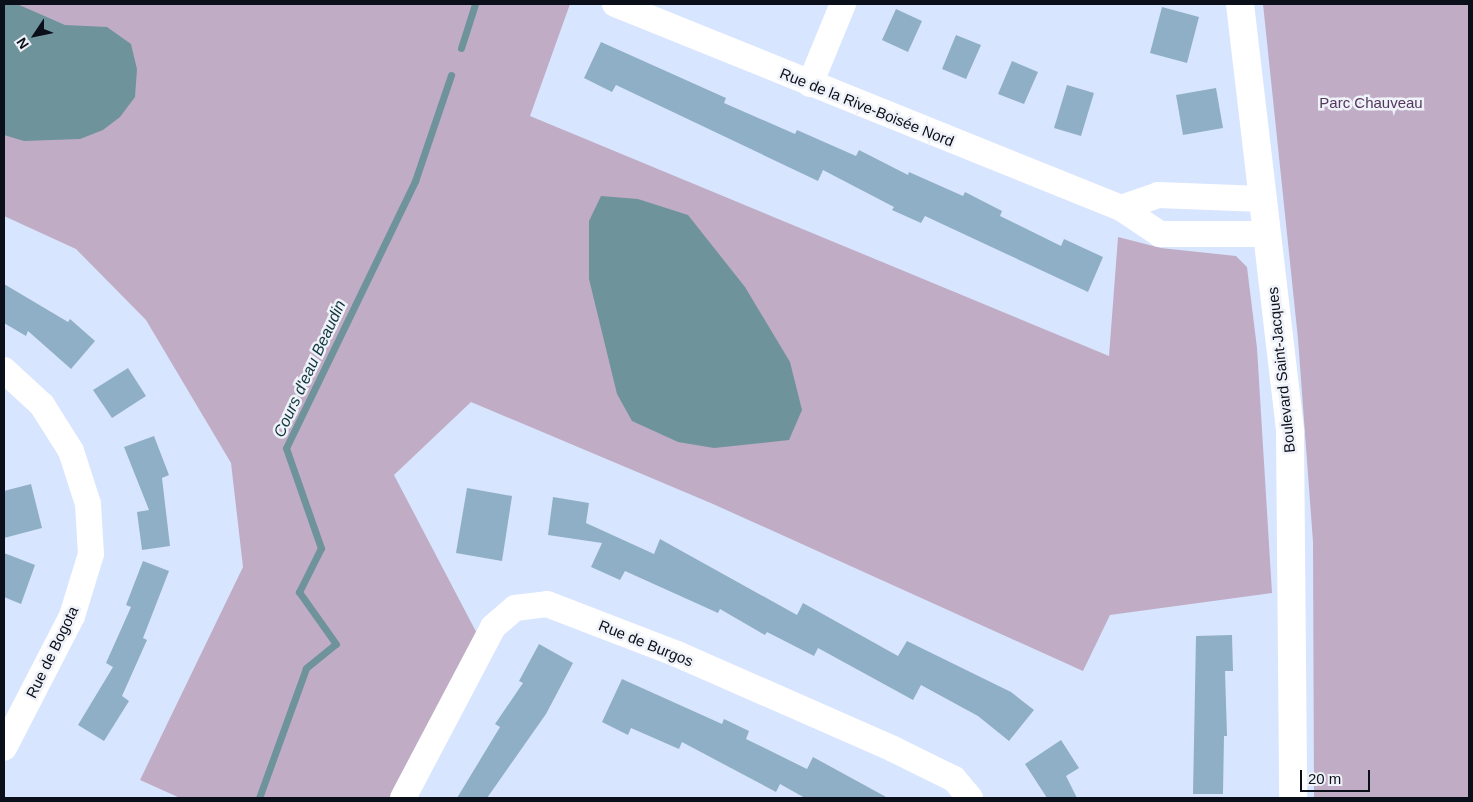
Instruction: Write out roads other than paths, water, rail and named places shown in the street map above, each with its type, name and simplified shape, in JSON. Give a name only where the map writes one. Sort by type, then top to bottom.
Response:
[{"type":"street","name":"Rue de la Rive-Boisée Nord","points":[[615,4],[1121,208],[1160,234],[1267,234]]},
{"type":"street","points":[[810,84],[843,4]]},
{"type":"street","name":"Boulevard Saint-Jacques","points":[[1240,4],[1290,432],[1292,798]]},
{"type":"street","points":[[1121,208],[1158,195],[1262,199]]},
{"type":"street","name":"Rue de Bogota","points":[[4,370],[42,405],[71,451],[88,504],[91,554],[72,616],[4,748]]},
{"type":"street","name":"Rue de Burgos","points":[[403,798],[493,627],[515,608],[547,604],[677,654],[893,749],[954,779],[970,798]]},
{"type":"waterway","name":"Cours d'eau Beaudin","points":[[461,48],[475,4]]},
{"type":"waterway","name":"Cours d'eau Beaudin","points":[[259,798],[306,668],[336,644],[299,592],[321,548],[286,448],[415,181],[451,75]]},
{"type":"park label","name":"Parc Chauveau","points":[[1371,103]]}]
